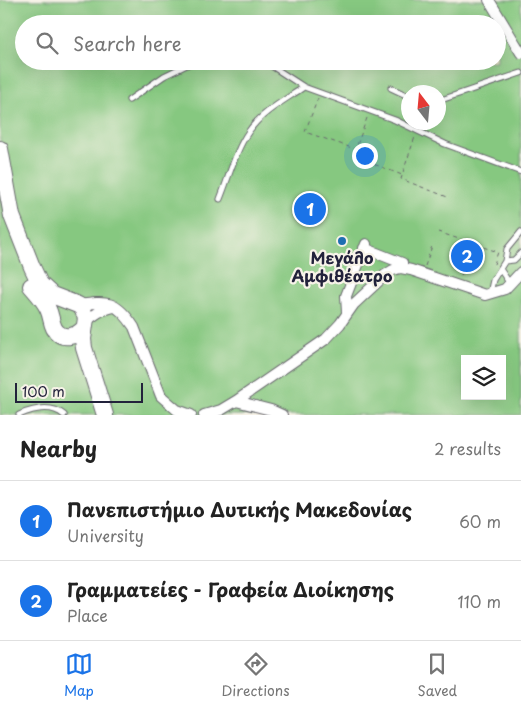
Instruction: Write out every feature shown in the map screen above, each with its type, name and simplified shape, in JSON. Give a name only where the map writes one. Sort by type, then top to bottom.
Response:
[{"type":"main road","points":[[0,149],[12,216],[38,280],[44,288],[57,298],[74,304],[85,313],[84,348],[104,415]]},
{"type":"main road","points":[[0,201],[9,235],[24,272],[32,287],[47,307],[54,328],[70,346],[77,358],[93,415]]},
{"type":"main road","points":[[52,319],[57,307],[63,304],[74,304]]},
{"type":"main road","points":[[61,335],[67,337],[74,336],[80,333],[85,326]]},
{"type":"street","points":[[489,0],[498,15]]},
{"type":"street","points":[[506,28],[521,53]]},
{"type":"street","points":[[347,312],[346,296],[365,246],[402,263],[401,268]]},
{"type":"street","points":[[204,415],[221,410],[236,401],[326,339],[340,324],[347,312],[389,272],[401,268],[422,273],[478,294],[490,294],[498,292],[510,284],[521,272]]},
{"type":"street","points":[[74,304],[104,302],[128,317],[134,327],[161,396],[177,410],[191,415]]},
{"type":"street","points":[[85,326],[92,315],[114,307]]},
{"type":"street","points":[[236,401],[258,406],[282,415]]},
{"type":"lane","points":[[129,100],[176,70]]},
{"type":"lane","points":[[278,70],[304,87],[395,120],[445,144],[521,172]]},
{"type":"lane","points":[[446,98],[521,73]]},
{"type":"lane","points":[[220,199],[237,155],[249,131],[276,106],[304,87]]},
{"type":"lane","points":[[391,88],[401,93]]},
{"type":"lane","points":[[490,294],[494,280],[505,261],[507,249],[521,232]]},
{"type":"lane","points":[[505,261],[514,260],[521,253]]},
{"type":"lane","points":[[500,269],[510,284]]},
{"type":"lane","points":[[19,415],[29,410],[42,408],[58,410],[64,415]]},
{"type":"path","points":[[320,93],[305,132],[355,149]]},
{"type":"path","points":[[369,111],[353,156],[402,175]]},
{"type":"path","points":[[417,131],[401,179],[450,198]]},
{"type":"path","points":[[438,232],[498,252],[494,264],[492,264]]},
{"type":"path","points":[[422,273],[432,246]]},
{"type":"green space","points":[[0,0],[521,0],[521,415],[0,415]]},
{"type":"place","name":"Πανεπιστήμιο Δυτικής Μακεδονίας","points":[[310,209]]},
{"type":"place","name":"Μεγάλο Αμφιθέατρο","points":[[342,241]]},
{"type":"place","name":"Γραμματείες - Γραφεία Διοίκησης","points":[[467,256]]}]
